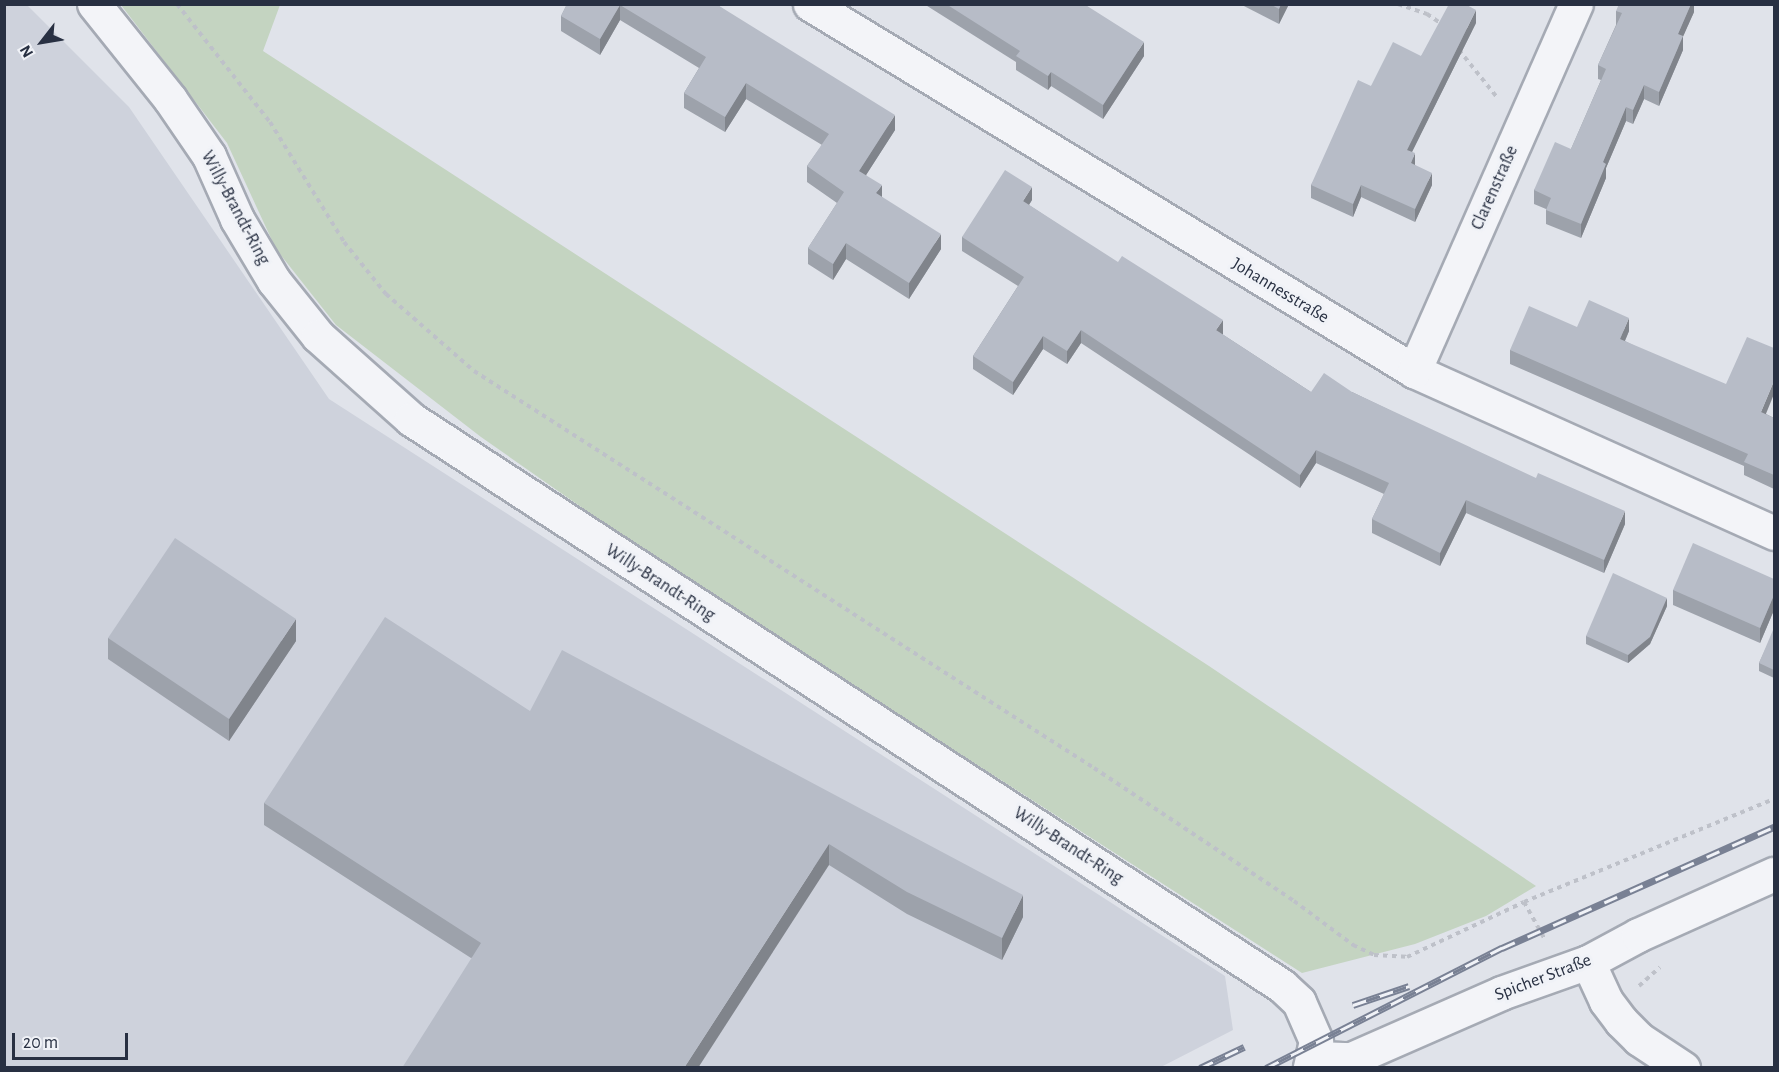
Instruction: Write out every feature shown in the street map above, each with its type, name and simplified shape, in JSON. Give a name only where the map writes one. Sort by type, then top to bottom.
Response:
[{"type":"street","name":"Willy-Brandt-Ring","points":[[94,4],[170,99],[209,156],[237,219],[274,281],[318,336],[411,420],[1282,986],[1299,1002],[1310,1023],[1316,1041],[1312,1063]]},
{"type":"street","name":"Johannesstraße","points":[[810,4],[1414,371],[1774,532]]},
{"type":"street","name":"Clarenstraße","points":[[1414,371],[1576,4]]},
{"type":"street","name":"Spicher Straße","points":[[1312,1063],[1351,1059],[1501,993],[1588,962],[1638,935],[1774,874]]},
{"type":"street","points":[[1588,962],[1606,1001],[1621,1021],[1639,1039],[1683,1068]]},
{"type":"path","points":[[177,4],[270,122],[344,242],[386,294],[474,371],[1094,768],[1294,901],[1353,945],[1374,955],[1407,957],[1524,902],[1774,799]]},
{"type":"path","points":[[1398,4],[1427,14],[1447,32]]},
{"type":"path","points":[[1457,46],[1496,96],[1530,108]]},
{"type":"shaded area","points":[[5,4],[27,5],[129,107],[329,399],[1225,976],[1233,1030],[1159,1068],[5,1068]]},
{"type":"green space","points":[[121,5],[280,5],[263,51],[1209,666],[1536,886],[1486,916],[1415,944],[1302,973],[651,556],[481,437],[336,325],[276,249],[227,143]]},
{"type":"building","points":[[567,4],[716,4],[895,115],[859,171],[882,185],[876,193],[941,234],[909,283],[846,243],[833,264],[808,248],[844,192],[807,166],[829,134],[746,83],[725,117],[684,93],[706,57],[620,5],[600,39],[561,16]]},
{"type":"building","points":[[946,4],[1084,4],[1144,42],[1103,105],[1051,72],[1048,76],[1016,56],[1020,51]]},
{"type":"building","points":[[1270,4],[1281,4],[1279,9]]},
{"type":"building","points":[[1449,4],[1465,4],[1476,10],[1407,150],[1415,153],[1411,163],[1432,173],[1415,209],[1361,185],[1353,204],[1311,185],[1358,80],[1371,86],[1393,42],[1421,56]]},
{"type":"building","points":[[1619,4],[1691,4],[1678,34],[1683,36],[1659,92],[1644,85],[1633,110],[1626,107],[1581,224],[1546,210],[1551,198],[1534,190],[1555,142],[1571,149],[1606,69],[1598,65],[1622,13],[1616,11]]},
{"type":"building","points":[[1005,170],[1032,187],[1023,201],[1118,262],[1122,256],[1223,320],[1216,330],[1311,392],[1324,373],[1352,392],[1536,478],[1538,473],[1625,511],[1604,560],[1466,500],[1440,553],[1372,519],[1389,483],[1316,450],[1300,475],[1081,330],[1067,351],[1043,336],[1013,382],[973,356],[1024,277],[962,237]]},
{"type":"building","points":[[1589,300],[1629,318],[1620,339],[1726,384],[1747,337],[1774,348],[1774,381],[1761,412],[1774,418],[1774,475],[1744,462],[1748,454],[1510,350],[1529,306],[1577,327]]},
{"type":"building","points":[[175,538],[296,619],[229,719],[108,638]]},
{"type":"building","points":[[1693,543],[1774,579],[1774,595],[1760,628],[1673,590]]},
{"type":"building","points":[[1613,573],[1667,598],[1650,637],[1628,655],[1586,636]]},
{"type":"building","points":[[385,617],[530,711],[562,650],[1023,895],[1002,938],[907,892],[829,844],[684,1068],[402,1068],[481,943],[264,803]]},
{"type":"building","points":[[1774,631],[1774,670],[1759,663]]},
{"type":"railway","points":[[1266,1068],[1502,948],[1774,827]]},
{"type":"railway","points":[[1353,1005],[1409,986]]},
{"type":"railway","points":[[1200,1068],[1244,1047]]}]
